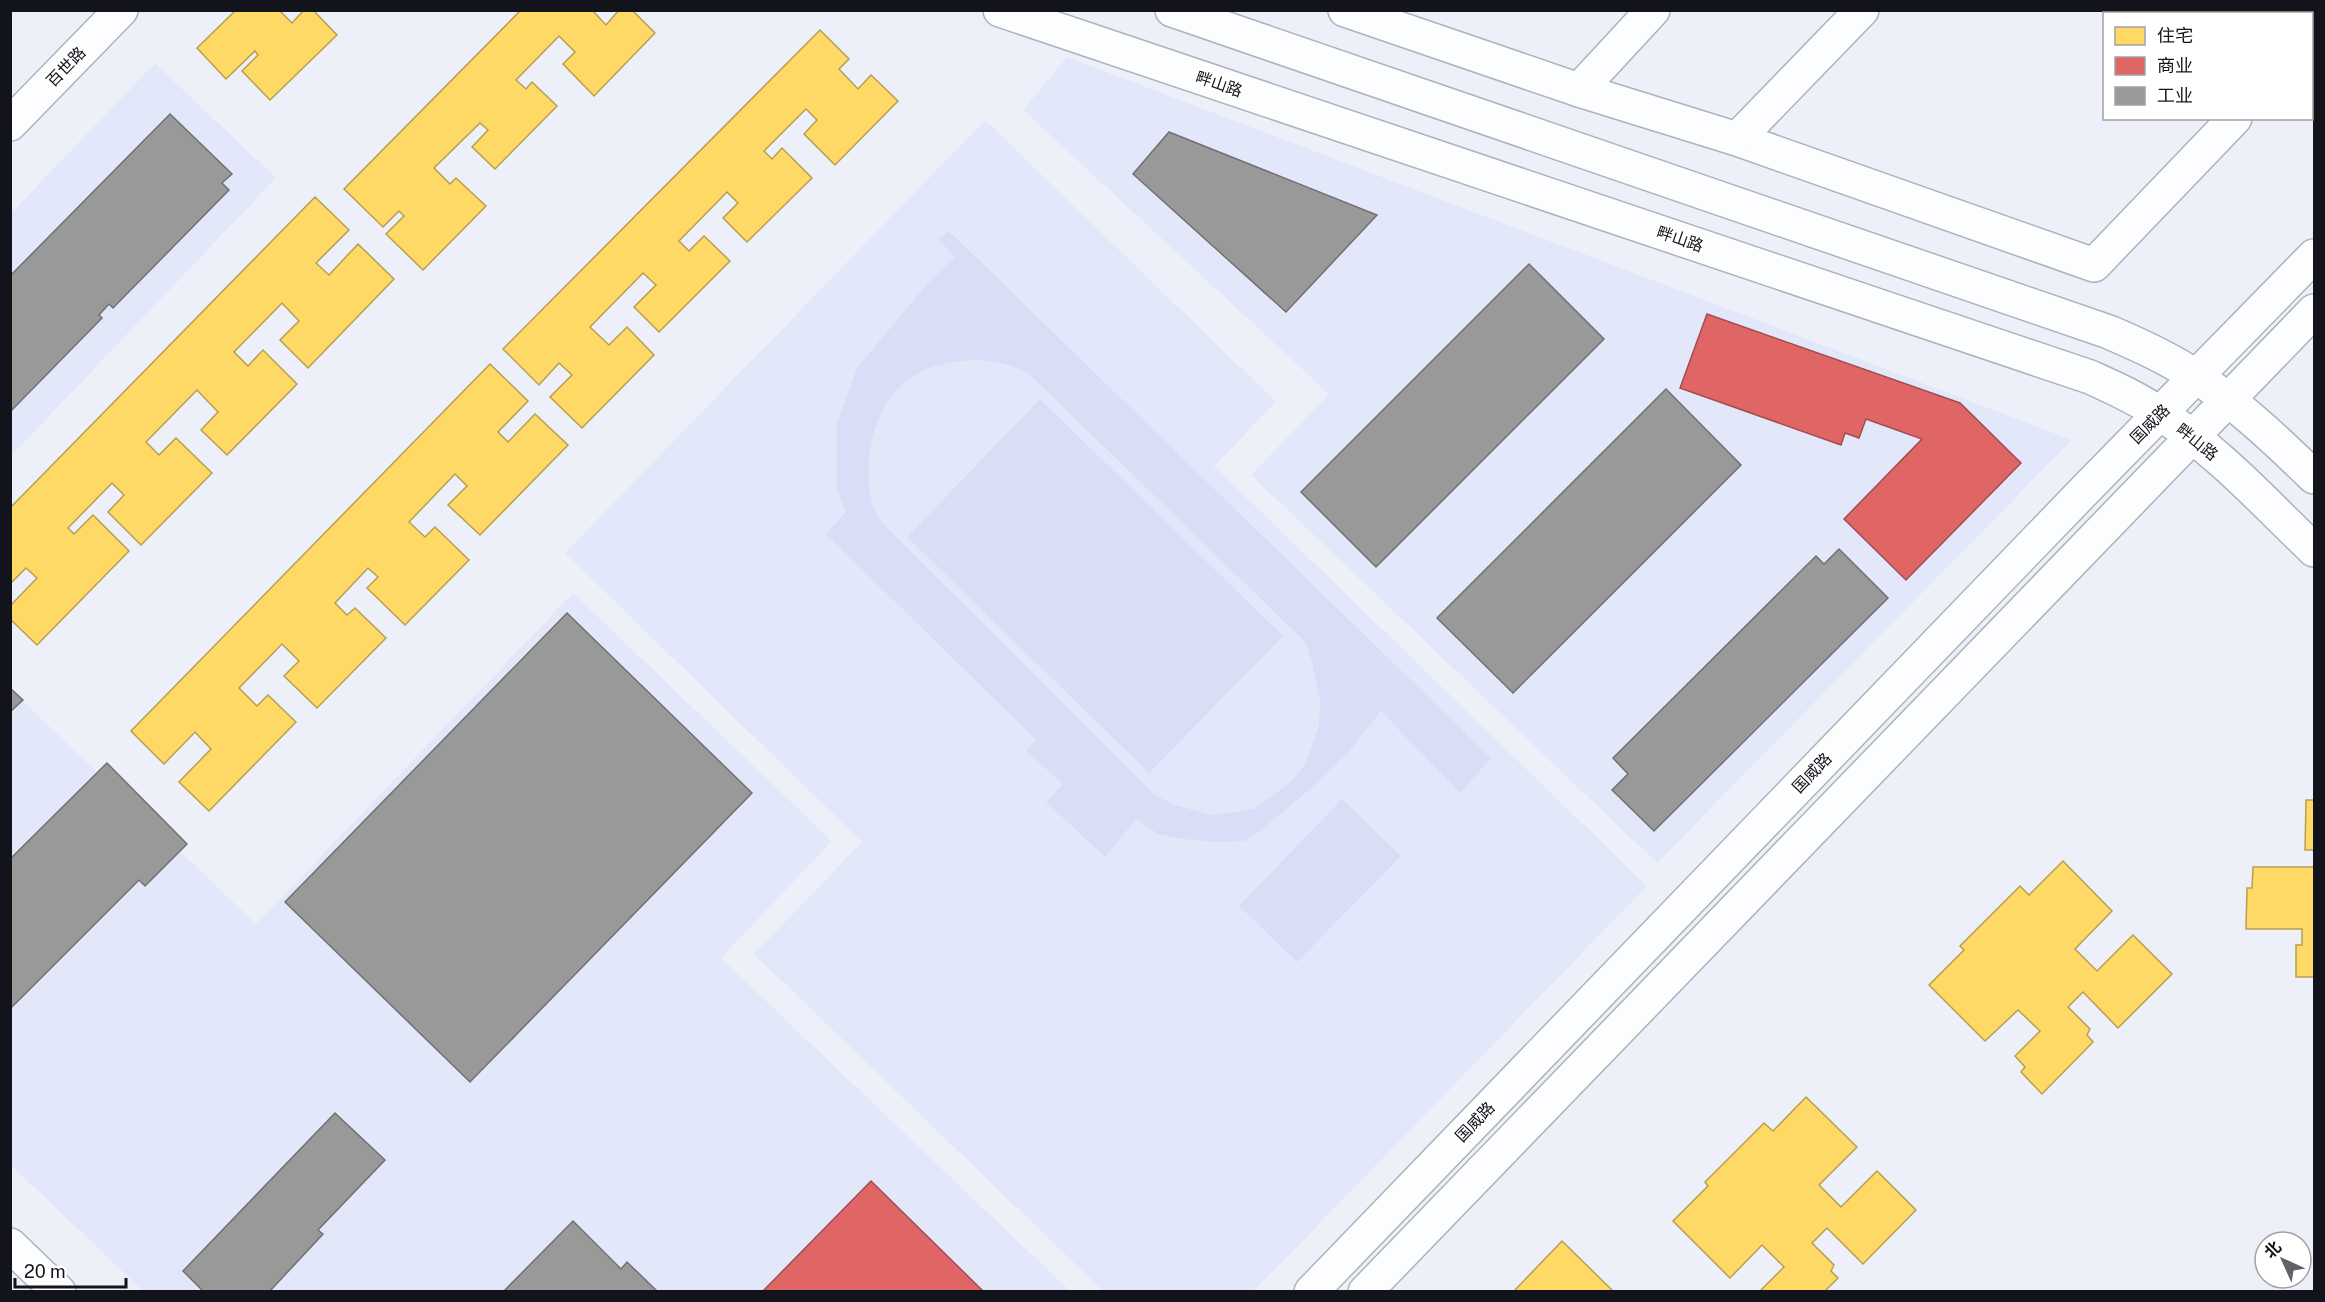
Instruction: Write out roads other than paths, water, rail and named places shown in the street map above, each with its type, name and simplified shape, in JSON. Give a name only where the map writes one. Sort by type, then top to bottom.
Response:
[{"type":"street","name":"百世路","points":[[10,124],[121,10]]},
{"type":"street","name":"畔山路","points":[[1000,10],[2090,377],[2124,392],[2160,413],[2192,437],[2230,469],[2314,550]]},
{"type":"street","points":[[1172,10],[2109,332],[2163,357],[2196,376],[2264,431],[2314,477]]},
{"type":"street","points":[[1345,10],[1579,90],[1737,139],[2094,265],[2233,120]]},
{"type":"street","points":[[1579,90],[1653,10]]},
{"type":"street","points":[[1737,139],[1862,10]]},
{"type":"street","name":"国威路","points":[[1311,1292],[2314,256]]},
{"type":"street","points":[[1365,1292],[2314,311]]},
{"type":"street","points":[[10,1245],[58,1292]]}]
